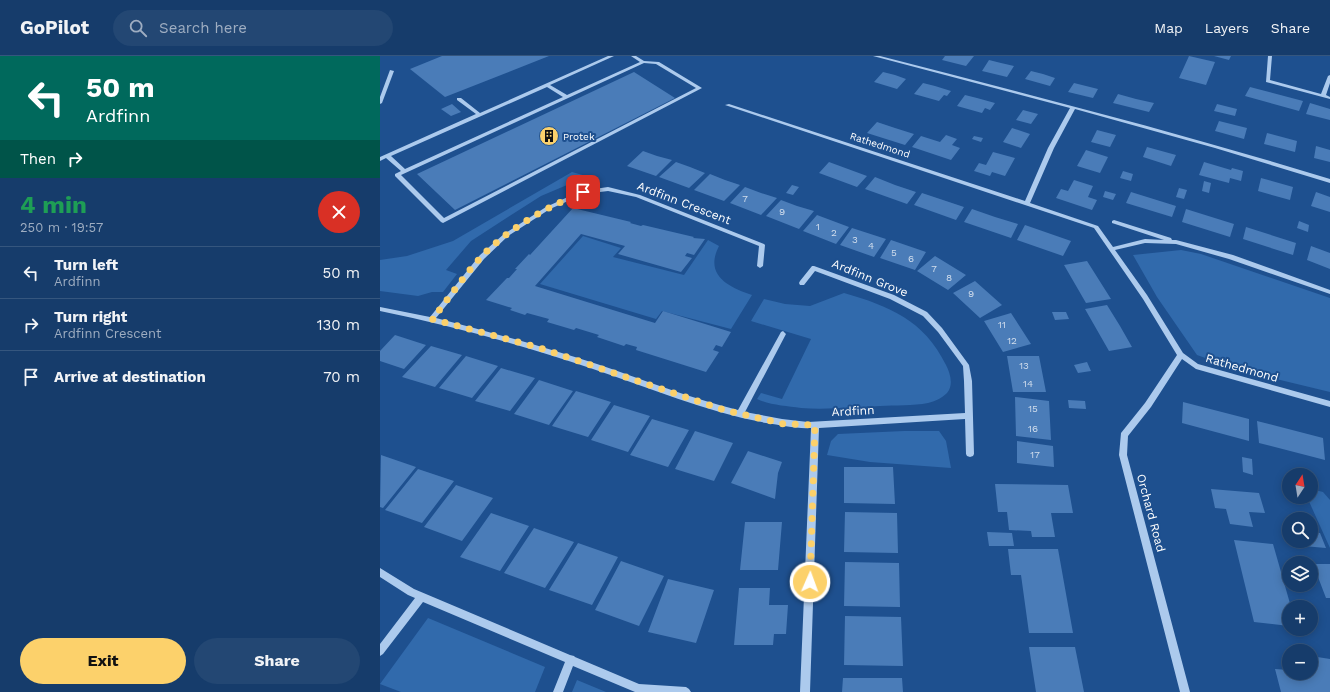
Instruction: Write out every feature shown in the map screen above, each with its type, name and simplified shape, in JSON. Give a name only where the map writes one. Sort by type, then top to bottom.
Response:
[{"type":"street","points":[[380,159],[612,56]]},
{"type":"street","points":[[633,56],[643,62],[657,63],[700,88],[443,220],[397,175],[643,62]]},
{"type":"street","points":[[875,56],[1073,108],[1283,166],[1330,181]]},
{"type":"street","points":[[1270,56],[1268,81],[1330,98]]},
{"type":"street","points":[[380,103],[392,71]]},
{"type":"street","points":[[1323,96],[1330,76]]},
{"type":"street","points":[[547,85],[566,97]]},
{"type":"street","points":[[459,99],[480,115]]},
{"type":"street","name":"Rathedmond","points":[[727,105],[1096,226],[1145,296],[1181,355],[1196,366],[1330,404]]},
{"type":"street","points":[[1027,203],[1051,148],[1073,108]]},
{"type":"street","points":[[387,156],[405,172]]},
{"type":"street","name":"Ardfinn Crescent","points":[[432,319],[482,257],[506,235],[548,208],[583,192],[608,189],[638,196],[762,245],[760,266]]},
{"type":"street","points":[[1114,222],[1231,258],[1330,292]]},
{"type":"street","points":[[1112,249],[1145,241],[1176,242]]},
{"type":"street","name":"Ardfinn Grove","points":[[802,283],[814,268],[892,297],[925,314],[940,330],[966,365],[968,381],[970,454]]},
{"type":"street","name":"Ardfinn","points":[[380,309],[432,319],[540,348],[717,407],[784,424],[815,425],[968,416]]},
{"type":"street","points":[[740,414],[783,334]]},
{"type":"street","name":"Orchard Road","points":[[1181,355],[1148,405],[1124,435],[1123,454],[1184,692]]},
{"type":"street","points":[[805,692],[815,425]]},
{"type":"street","points":[[380,572],[411,592],[422,597],[639,689],[686,692]]},
{"type":"street","points":[[380,651],[422,597]]},
{"type":"street","points":[[558,692],[571,659]]},
{"type":"shaded area","points":[[572,172],[593,178],[567,185],[541,196],[471,241],[446,270],[457,274],[443,292],[432,292],[418,296],[380,291],[380,260],[407,256],[453,241]]},
{"type":"shaded area","points":[[583,236],[621,248],[613,257],[684,275],[708,240],[719,246],[715,256],[714,265],[721,278],[727,284],[752,295],[731,329],[662,311],[656,319],[540,284]]},
{"type":"shaded area","points":[[1181,250],[1201,254],[1330,298],[1330,392],[1239,370],[1197,355],[1157,297],[1133,255]]},
{"type":"shaded area","points":[[844,293],[876,303],[904,317],[916,326],[937,350],[946,365],[951,379],[947,393],[938,400],[922,404],[830,409],[811,409],[784,406],[767,403],[757,399],[761,393],[782,399],[811,339],[751,321],[764,299],[785,304],[810,306]]},
{"type":"shaded area","points":[[939,431],[946,441],[951,468],[870,462],[827,455],[831,441],[838,434]]},
{"type":"shaded area","points":[[1318,491],[1323,492],[1330,500],[1330,548],[1318,521],[1318,512],[1314,512],[1310,504],[1318,504]]},
{"type":"shaded area","points":[[428,618],[545,667],[535,692],[401,692],[380,684]]},
{"type":"shaded area","points":[[577,680],[606,692],[572,692]]},
{"type":"building","points":[[442,56],[549,56],[445,97],[410,69]]},
{"type":"building","points":[[945,56],[974,56],[966,66],[942,60]]},
{"type":"building","points":[[1189,56],[1215,62],[1206,85],[1179,78]]},
{"type":"building","points":[[1214,56],[1231,56],[1229,60]]},
{"type":"building","points":[[989,60],[1014,66],[1007,77],[982,71]]},
{"type":"building","points":[[1031,71],[1055,78],[1050,86],[1025,79]]},
{"type":"building","name":"Protek","points":[[634,72],[675,98],[455,210],[417,174]]},
{"type":"building","points":[[883,72],[906,79],[897,89],[874,82]]},
{"type":"building","points":[[923,83],[951,91],[947,96],[944,95],[939,101],[914,94]]},
{"type":"building","points":[[1074,83],[1098,89],[1093,98],[1068,92]]},
{"type":"building","points":[[1250,87],[1303,101],[1299,111],[1245,96]]},
{"type":"building","points":[[1118,94],[1154,103],[1149,112],[1113,103]]},
{"type":"building","points":[[965,95],[995,103],[990,110],[985,108],[982,113],[957,106]]},
{"type":"building","points":[[1310,103],[1330,109],[1330,120],[1306,114]]},
{"type":"building","points":[[452,104],[461,112],[451,116],[441,109]]},
{"type":"building","points":[[1217,104],[1237,109],[1235,116],[1214,111]]},
{"type":"building","points":[[1023,110],[1038,114],[1031,124],[1016,120]]},
{"type":"building","points":[[1219,121],[1247,128],[1244,139],[1215,131]]},
{"type":"building","points":[[877,122],[914,134],[905,145],[867,133]]},
{"type":"building","points":[[1012,128],[1030,134],[1021,148],[1003,142]]},
{"type":"building","points":[[1097,130],[1116,135],[1110,147],[1091,142]]},
{"type":"building","points":[[1267,133],[1297,141],[1295,152],[1264,144]]},
{"type":"building","points":[[946,135],[957,139],[952,145],[960,148],[951,160],[912,147],[921,136],[940,142]]},
{"type":"building","points":[[974,136],[983,138],[981,142],[972,139]]},
{"type":"building","points":[[1316,146],[1330,150],[1330,162],[1314,158]]},
{"type":"building","points":[[1147,147],[1176,155],[1171,166],[1143,157]]},
{"type":"building","points":[[1086,150],[1108,157],[1100,173],[1077,166]]},
{"type":"building","points":[[643,151],[672,160],[656,176],[627,166]]},
{"type":"building","points":[[993,152],[1015,158],[1005,176],[992,172],[990,176],[974,171],[979,163],[986,165]]},
{"type":"building","points":[[676,162],[705,173],[689,188],[659,177]]},
{"type":"building","points":[[829,162],[867,176],[857,187],[819,173]]},
{"type":"building","points":[[1204,162],[1231,170],[1232,168],[1243,171],[1241,181],[1230,178],[1229,183],[1199,175]]},
{"type":"building","points":[[1123,171],[1133,174],[1131,181],[1120,178]]},
{"type":"building","points":[[710,174],[740,185],[724,201],[694,190]]},
{"type":"building","points":[[875,177],[916,192],[907,204],[865,189]]},
{"type":"building","points":[[1261,178],[1293,187],[1290,200],[1258,191]]},
{"type":"building","points":[[1074,180],[1093,186],[1088,197],[1097,200],[1092,210],[1056,198],[1061,189],[1068,191]]},
{"type":"building","points":[[1204,181],[1211,183],[1209,193],[1202,191]]},
{"type":"building","points":[[792,185],[799,187],[793,195],[786,193]]},
{"type":"building","points":[[745,187],[777,198],[761,215],[730,203]]},
{"type":"building","points":[[1179,188],[1187,190],[1184,199],[1176,197]]},
{"type":"building","points":[[1105,191],[1116,194],[1113,200],[1103,197]]},
{"type":"building","points":[[1131,192],[1176,206],[1172,217],[1126,203]]},
{"type":"building","points":[[1316,192],[1330,197],[1330,212],[1311,206]]},
{"type":"building","points":[[922,193],[964,207],[956,220],[914,205]]},
{"type":"building","points":[[781,200],[814,211],[799,229],[766,216]]},
{"type":"building","points":[[573,208],[631,222],[630,223],[641,226],[643,225],[694,237],[693,238],[705,239],[694,255],[687,253],[685,256],[692,258],[681,272],[618,254],[625,246],[581,234],[535,286],[655,323],[663,311],[731,332],[722,347],[716,345],[713,350],[719,352],[706,372],[636,350],[637,347],[626,344],[624,346],[597,337],[599,335],[576,328],[574,330],[547,322],[549,319],[527,313],[525,315],[510,310],[512,308],[486,300],[507,278],[509,278],[517,269],[515,269],[529,254],[530,255]]},
{"type":"building","points":[[972,209],[1018,224],[1011,238],[964,222]]},
{"type":"building","points":[[1186,209],[1234,224],[1230,237],[1182,222]]},
{"type":"building","points":[[817,215],[849,227],[836,244],[803,231]]},
{"type":"building","points":[[1299,221],[1309,225],[1308,232],[1297,228]]},
{"type":"building","points":[[1025,225],[1071,241],[1063,256],[1017,240]]},
{"type":"building","points":[[1246,227],[1296,243],[1293,255],[1243,239]]},
{"type":"building","points":[[852,228],[886,239],[874,257],[840,245]]},
{"type":"building","points":[[891,240],[926,252],[915,270],[880,258]]},
{"type":"building","points":[[1311,246],[1330,253],[1330,269],[1307,260]]},
{"type":"building","points":[[935,256],[966,275],[948,290],[917,271]]},
{"type":"building","points":[[1087,261],[1111,299],[1086,303],[1064,265]]},
{"type":"building","points":[[975,281],[1002,305],[980,318],[953,293]]},
{"type":"building","points":[[1107,305],[1132,347],[1109,351],[1085,309]]},
{"type":"building","points":[[1052,312],[1066,312],[1069,319],[1055,320]]},
{"type":"building","points":[[1011,313],[1031,344],[1003,352],[984,321]]},
{"type":"building","points":[[395,335],[426,345],[404,369],[380,361],[380,351]]},
{"type":"building","points":[[431,346],[462,355],[435,387],[402,377]]},
{"type":"building","points":[[466,356],[498,366],[472,398],[439,388]]},
{"type":"building","points":[[1007,356],[1039,356],[1046,392],[1013,392]]},
{"type":"building","points":[[1087,362],[1091,371],[1078,373],[1074,365]]},
{"type":"building","points":[[501,368],[535,378],[510,411],[475,401]]},
{"type":"building","points":[[539,380],[573,391],[549,425],[514,414]]},
{"type":"building","points":[[576,391],[611,402],[588,437],[552,426]]},
{"type":"building","points":[[1015,397],[1049,401],[1051,440],[1016,436]]},
{"type":"building","points":[[1068,400],[1085,401],[1086,409],[1069,408]]},
{"type":"building","points":[[1183,402],[1249,419],[1249,441],[1182,423]]},
{"type":"building","points":[[614,405],[650,416],[628,452],[591,440]]},
{"type":"building","points":[[652,419],[689,430],[668,467],[630,455]]},
{"type":"building","points":[[1257,421],[1323,438],[1325,460],[1259,443]]},
{"type":"building","points":[[695,431],[733,443],[714,481],[675,469]]},
{"type":"building","points":[[1017,441],[1053,446],[1054,467],[1017,463]]},
{"type":"building","points":[[748,451],[782,462],[778,473],[775,499],[731,483]]},
{"type":"building","points":[[381,455],[416,467],[383,508],[380,507]]},
{"type":"building","points":[[1242,457],[1252,459],[1253,475],[1243,472]]},
{"type":"building","points":[[844,467],[893,467],[895,504],[844,503]]},
{"type":"building","points":[[418,469],[454,481],[422,523],[385,510]]},
{"type":"building","points":[[995,484],[1068,485],[1073,513],[1051,513],[1055,537],[1032,537],[1031,531],[1009,530],[1007,512],[998,512]]},
{"type":"building","points":[[456,485],[493,498],[462,541],[424,527]]},
{"type":"building","points":[[1211,489],[1259,493],[1265,513],[1249,512],[1253,527],[1230,524],[1226,509],[1215,508]]},
{"type":"building","points":[[845,512],[897,513],[898,553],[844,552]]},
{"type":"building","points":[[491,513],[529,526],[500,571],[460,557]]},
{"type":"building","points":[[745,522],[782,522],[778,570],[740,570]]},
{"type":"building","points":[[534,528],[574,542],[545,588],[504,573]]},
{"type":"building","points":[[987,532],[1012,533],[1014,546],[989,546]]},
{"type":"building","points":[[1318,533],[1320,533],[1326,548],[1318,547]]},
{"type":"building","points":[[1234,540],[1273,544],[1282,576],[1282,592],[1287,592],[1289,600],[1282,600],[1282,625],[1254,622]]},
{"type":"building","points":[[578,543],[618,557],[592,605],[549,590]]},
{"type":"building","points":[[1008,549],[1058,549],[1073,633],[1029,633],[1021,575],[1011,575]]},
{"type":"building","points":[[621,561],[664,576],[639,626],[595,610]]},
{"type":"building","points":[[845,562],[899,563],[900,607],[844,606]]},
{"type":"building","points":[[1318,564],[1330,564],[1330,598],[1326,598],[1318,577]]},
{"type":"building","points":[[668,579],[714,590],[696,643],[648,632]]},
{"type":"building","points":[[739,588],[770,588],[769,605],[788,605],[786,634],[774,634],[773,645],[734,645]]},
{"type":"building","points":[[845,616],[901,617],[903,666],[844,665]]},
{"type":"building","points":[[1029,647],[1075,647],[1084,692],[1036,692]]},
{"type":"building","points":[[1318,657],[1330,659],[1330,692],[1281,692],[1275,669],[1282,670],[1282,680],[1318,680]]},
{"type":"building","points":[[843,678],[902,678],[903,692],[842,692]]},
{"type":"place","name":"Protek","points":[[549,136]]},
{"type":"route","points":[[583,192],[548,208],[506,235],[482,257],[432,319],[540,348],[724,410],[784,424],[815,425],[810,582]]}]
